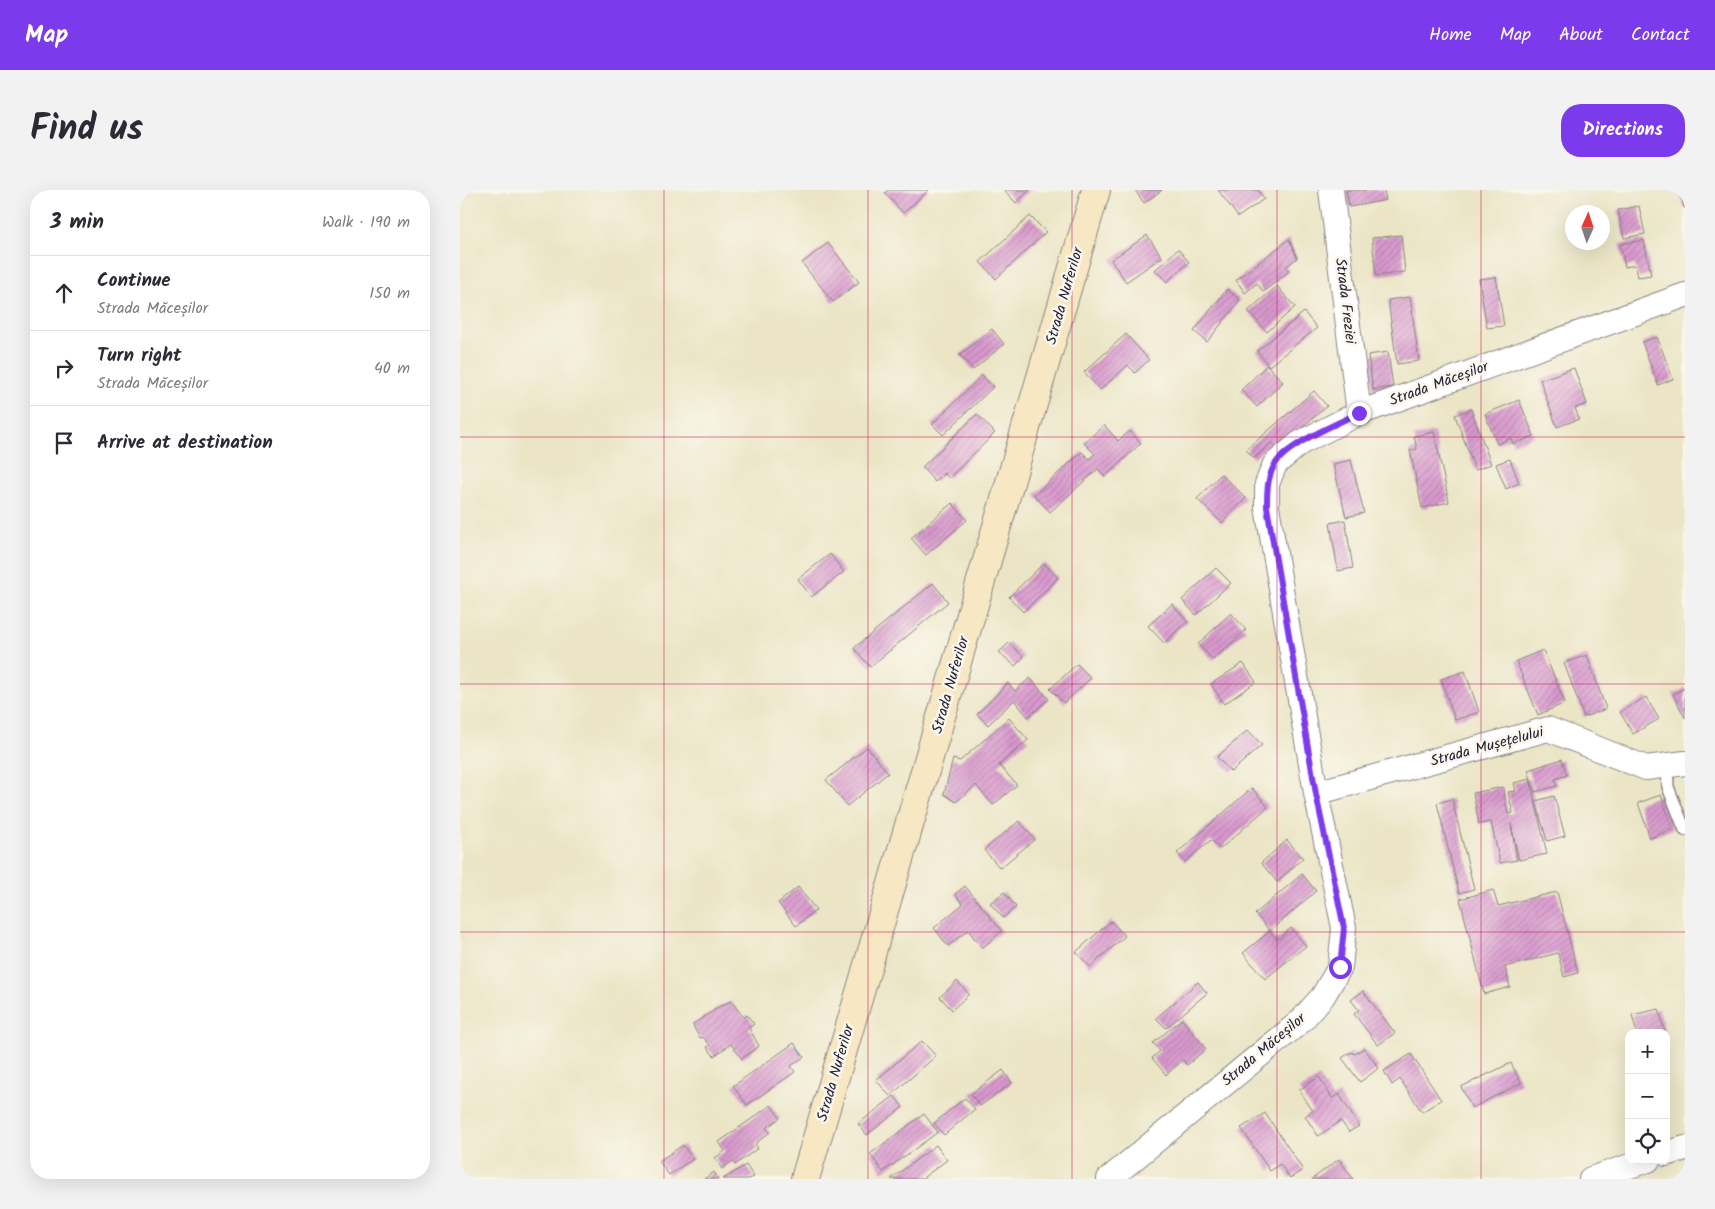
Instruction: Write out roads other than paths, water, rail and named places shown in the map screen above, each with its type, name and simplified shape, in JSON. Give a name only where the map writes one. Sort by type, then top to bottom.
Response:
[{"type":"main road","name":"Strada Nuferilor","points":[[805,1179],[1096,190]]},
{"type":"street","name":"Strada Freziei","points":[[1332,190],[1359,413]]},
{"type":"street","name":"Strada Măceșilor","points":[[1109,1179],[1301,1021],[1323,996],[1340,967],[1344,928],[1316,794],[1267,507],[1267,484],[1274,464],[1300,442],[1359,413],[1685,295]]},
{"type":"street","name":"Strada Mușețelului","points":[[1316,794],[1548,729],[1646,768],[1676,764]]},
{"type":"street","points":[[1670,1153],[1685,1148]]},
{"type":"street","points":[[1591,1179],[1636,1164]]},
{"type":"lane","points":[[1676,764],[1668,787],[1685,830]]}]
